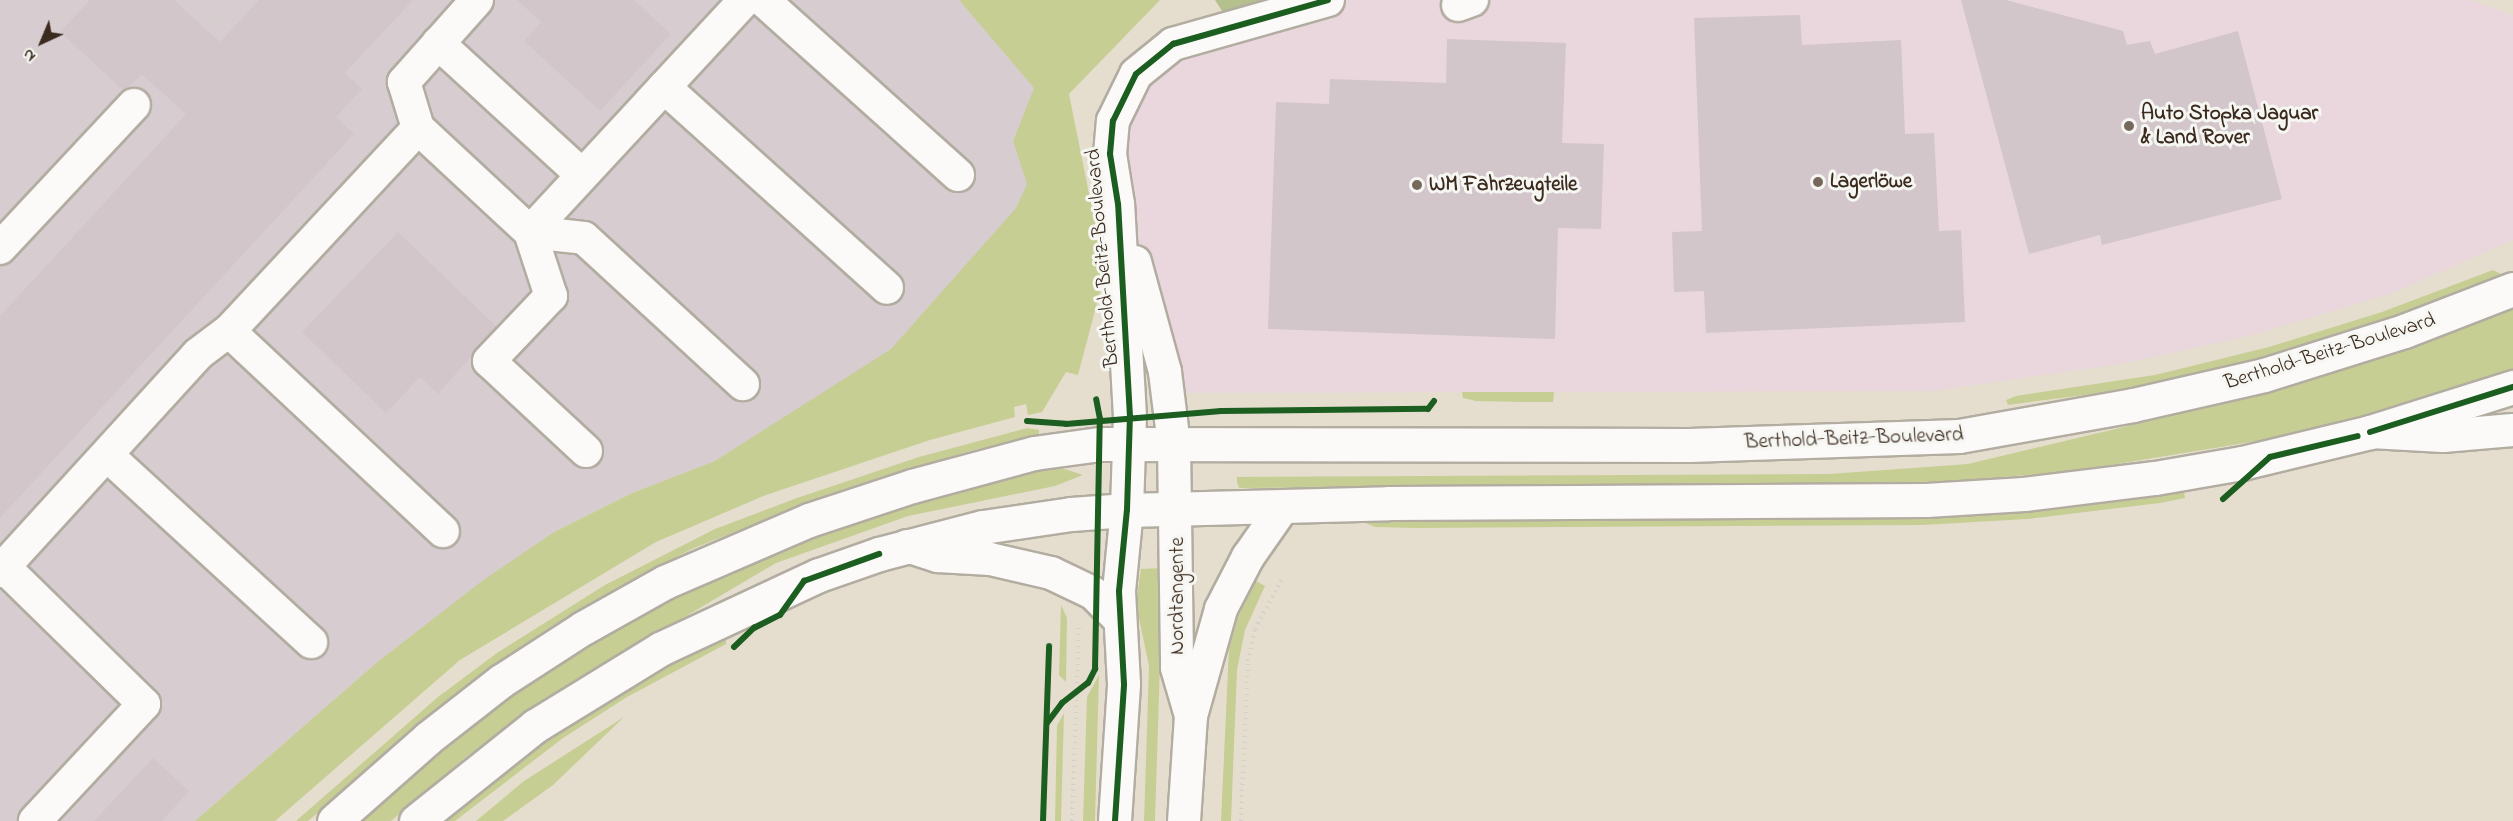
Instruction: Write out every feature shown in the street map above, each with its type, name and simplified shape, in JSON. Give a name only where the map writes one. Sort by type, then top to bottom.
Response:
[{"type":"main road","name":"Berthold-Beitz-Boulevard","points":[[334,821],[428,738],[501,681],[610,612],[699,566],[809,520],[930,480],[1064,447],[1130,444],[1689,445],[1959,436],[2133,405],[2264,375],[2394,334],[2513,289]]},
{"type":"main road","points":[[416,821],[504,749],[609,678],[748,605],[893,550],[1022,520],[1127,510],[1948,499],[2155,478],[2364,434],[2513,387]]},
{"type":"street","points":[[477,0],[404,82],[418,128],[530,232],[551,296],[489,361],[586,451]]},
{"type":"street","points":[[530,232],[581,174],[745,0]]},
{"type":"street","points":[[764,0],[958,175]]},
{"type":"street","name":"Berthold-Beitz-Boulevard","points":[[1127,510],[1130,444],[1128,347],[1118,204],[1110,132],[1122,96],[1141,67],[1162,50],[1186,39],[1328,0]]},
{"type":"street","points":[[438,43],[581,174]]},
{"type":"street","points":[[664,87],[887,288]]},
{"type":"street","points":[[0,248],[134,105]]},
{"type":"street","points":[[35,821],[144,704],[2,569],[198,354],[229,331],[418,128]]},
{"type":"street","name":"Berthold-Beitz-Boulevard","points":[[1118,204],[1165,372],[1174,444],[1178,509]]},
{"type":"street","points":[[530,232],[584,238],[743,384]]},
{"type":"street","points":[[229,331],[443,531]]},
{"type":"street","points":[[2364,434],[2443,436],[2513,430]]},
{"type":"street","points":[[107,454],[310,642]]},
{"type":"street","name":"Nordtangente","points":[[1184,821],[1191,716],[1221,609],[1248,556],[1283,507]]},
{"type":"street","name":"Nordtangente","points":[[1178,509],[1177,668],[1191,716]]},
{"type":"street","points":[[1115,821],[1124,684],[1119,619],[1127,510]]},
{"type":"street","points":[[893,550],[938,556],[990,559],[1051,573],[1093,593],[1119,619]]},
{"type":"path","points":[[0,84],[77,0]]},
{"type":"path","points":[[192,0],[218,24],[240,0]]},
{"type":"path","points":[[1241,821],[1248,661],[1255,629],[1282,579]]},
{"type":"path","points":[[1072,821],[1079,617]]},
{"type":"path","points":[[1069,698],[1084,687]]},
{"type":"shaded area","points":[[0,0],[959,0],[1035,88],[1013,141],[1065,262],[715,461],[632,493],[554,532],[375,664],[195,821],[0,821]]},
{"type":"shaded area","points":[[1334,0],[2471,0],[2513,16],[2513,240],[2390,294],[2252,335],[2125,363],[1934,391],[1169,393],[1110,167],[1130,75]]},
{"type":"green space","points":[[959,0],[1160,0],[1069,94],[1105,273],[1078,375],[1066,372],[1042,412],[1028,415],[1026,404],[1014,407],[1015,417],[930,440],[766,495],[656,542],[460,660],[275,821],[195,821],[375,664],[482,581],[554,532],[632,493],[715,461],[891,349],[1016,208],[1027,184],[1013,141],[1034,88]]},
{"type":"green space","points":[[1215,0],[1289,0],[1226,17]]},
{"type":"green space","points":[[2493,270],[2503,275],[2403,314],[2270,356],[2123,390],[2008,405],[2006,400],[2016,396],[2155,375],[2269,347],[2382,312]]},
{"type":"green space","points":[[2513,309],[2513,370],[2399,406],[2275,438],[2081,470],[1959,481],[1795,485],[1239,488],[1237,482],[1237,477],[1829,474],[1968,464],[2229,402],[2351,367]]},
{"type":"green space","points":[[1462,392],[1554,392],[1553,402],[1521,402],[1476,401],[1463,398]]},
{"type":"green space","points":[[1027,428],[1039,430],[1039,435],[970,451],[833,493],[694,548],[637,577],[565,618],[468,684],[308,821],[296,821],[438,697],[497,653],[605,585],[715,529],[797,498],[919,457]]},
{"type":"green space","points":[[1044,469],[1065,469],[1083,475],[1055,486],[908,516],[776,563],[539,703],[466,757],[391,821],[360,821],[511,695],[672,597],[757,558],[839,528],[939,495]]},
{"type":"green space","points":[[2184,491],[2185,498],[2160,503],[2027,519],[1923,525],[1417,528],[1375,527],[1363,522],[1920,517],[2068,506]]},
{"type":"green space","points":[[1163,568],[1155,821],[1144,821],[1149,666],[1136,604],[1141,569]]},
{"type":"green space","points":[[1256,581],[1265,586],[1245,630],[1237,670],[1231,821],[1221,821],[1229,648],[1238,617]]},
{"type":"green space","points":[[1061,605],[1067,618],[1066,682],[1059,675]]},
{"type":"green space","points":[[726,636],[726,644],[627,697],[563,738],[455,821],[442,821],[580,716],[662,668]]},
{"type":"green space","points":[[1099,675],[1095,821],[1083,821],[1087,697]]},
{"type":"green space","points":[[1064,713],[1061,821],[1055,821],[1057,726]]},
{"type":"green space","points":[[624,717],[553,785],[503,821],[476,821],[524,781]]},
{"type":"building","points":[[90,0],[174,0],[220,42],[259,0],[413,0],[345,73],[362,89],[336,117],[354,134],[0,518],[0,316],[186,114],[142,75],[124,91],[60,32]]},
{"type":"building","points":[[517,0],[634,0],[671,34],[600,111],[524,41],[541,22]]},
{"type":"building","name":"Auto Stopka Jaguar & Land Rover","points":[[1961,0],[2006,0],[2123,31],[2127,45],[2150,41],[2155,54],[2238,31],[2282,199],[2102,245],[2100,235],[2029,254]]},
{"type":"building","name":"Lagerlöwe","points":[[1800,15],[1802,45],[1901,40],[1905,134],[1934,133],[1939,231],[1961,230],[1965,322],[1706,333],[1704,291],[1674,292],[1672,232],[1702,231],[1694,18]]},
{"type":"building","name":"WM Fahrzeugteile","points":[[1447,39],[1566,43],[1562,143],[1604,144],[1601,229],[1558,228],[1555,339],[1268,329],[1276,102],[1329,104],[1330,79],[1446,83]]},
{"type":"building","points":[[398,232],[497,327],[438,394],[420,377],[386,413],[302,332]]},
{"type":"building","points":[[153,758],[189,791],[162,821],[94,821]]},
{"type":"cycle path","points":[[1115,821],[1124,684],[1119,591],[1127,510],[1130,417],[1118,204],[1110,154],[1113,121],[1136,74],[1173,44],[1328,0]]},
{"type":"cycle path","points":[[2370,432],[2513,387]]},
{"type":"cycle path","points":[[1047,723],[1062,703],[1088,683],[1095,669],[1100,419],[1096,399]]},
{"type":"cycle path","points":[[1027,421],[1066,424],[1221,411],[1428,409],[1434,401]]},
{"type":"cycle path","points":[[2223,499],[2270,457],[2358,436]]},
{"type":"cycle path","points":[[734,647],[754,628],[780,615],[804,581],[879,554]]},
{"type":"cycle path","points":[[1043,821],[1049,646]]},
{"type":"place","name":"Auto Stopka Jaguar & Land Rover","points":[[2129,126]]},
{"type":"place","name":"Lagerlöwe","points":[[1818,182]]},
{"type":"place","name":"WM Fahrzeugteile","points":[[1417,185]]}]
